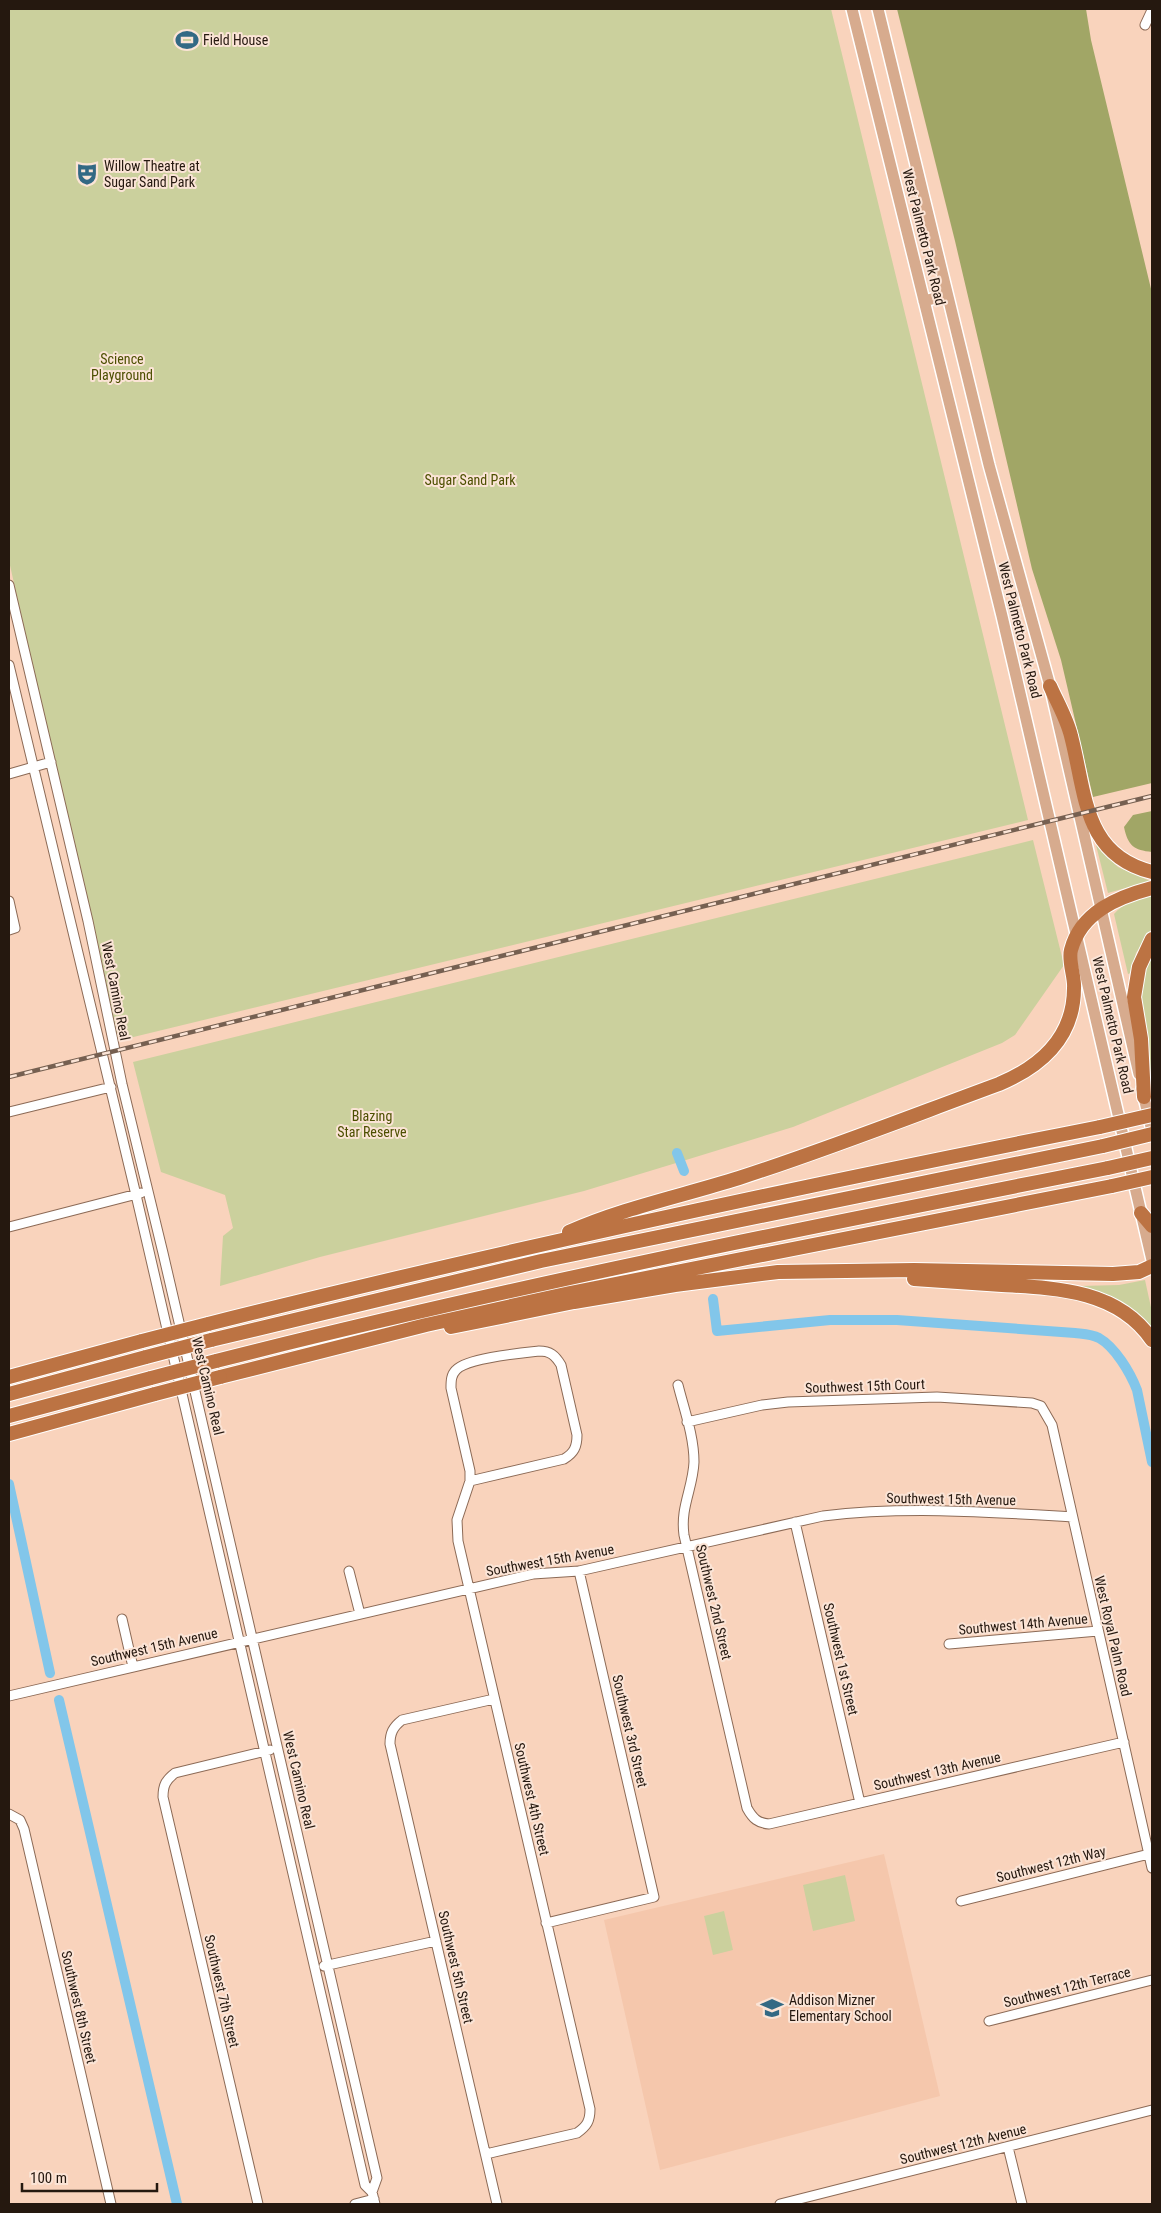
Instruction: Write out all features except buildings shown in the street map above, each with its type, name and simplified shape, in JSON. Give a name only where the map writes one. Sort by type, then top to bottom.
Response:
[{"type":"highway","points":[[1050,686],[1071,733],[1090,817],[1096,834],[1107,847],[1123,860],[1152,872]]},
{"type":"highway","points":[[538,1245],[601,1218],[722,1183],[840,1144],[999,1084],[1027,1070],[1050,1051],[1064,1031],[1072,1015],[1074,979],[1070,952],[1077,936],[1100,908],[1132,894],[1152,888]]},
{"type":"highway","points":[[1144,1097],[1141,1039],[1134,997],[1142,958],[1152,939]]},
{"type":"highway","points":[[9,1377],[346,1289],[858,1175],[1152,1115]]},
{"type":"highway","points":[[9,1394],[211,1340],[542,1261],[1103,1146],[1152,1133]]},
{"type":"highway","points":[[9,1416],[216,1361],[403,1315],[618,1266],[1152,1160]]},
{"type":"highway","points":[[9,1434],[220,1377],[467,1315],[619,1282],[1152,1177]]},
{"type":"highway","points":[[1141,1213],[1152,1226]]},
{"type":"highway","points":[[378,1338],[472,1324],[574,1302],[732,1277],[778,1272],[872,1270],[1113,1274],[1139,1272],[1152,1266]]},
{"type":"highway","points":[[872,1270],[908,1278],[1040,1287],[1076,1292],[1095,1297],[1115,1307],[1139,1325],[1152,1340]]},
{"type":"main road","name":"West Palmetto Park Road","points":[[852,9],[1002,616],[1152,1260]]},
{"type":"main road","name":"West Palmetto Park Road","points":[[878,9],[989,465],[1050,686],[1152,1133]]},
{"type":"main road","points":[[924,301],[948,295]]},
{"type":"street","points":[[1145,25],[1152,10]]},
{"type":"street","name":"West Camino Real","points":[[9,585],[88,921],[116,1057],[149,1192],[377,2178],[374,2199]]},
{"type":"street","name":"West Camino Real","points":[[9,665],[111,1087],[365,2185],[374,2199]]},
{"type":"street","points":[[9,774],[51,762]]},
{"type":"street","points":[[9,901],[12,929]]},
{"type":"street","points":[[9,1112],[111,1087]]},
{"type":"street","points":[[9,1227],[149,1192]]},
{"type":"street","points":[[539,1351],[548,1351],[556,1356],[561,1365],[577,1435],[577,1445],[573,1454],[564,1459],[470,1481],[470,1471],[451,1388],[451,1379],[455,1370],[463,1364],[539,1351]]},
{"type":"street","name":"Southwest 2nd Street","points":[[678,1385],[694,1463],[682,1516],[687,1547],[748,1808],[752,1817],[757,1821]]},
{"type":"street","name":"Southwest 15th Court","points":[[687,1422],[753,1407],[788,1402],[907,1397],[1032,1403],[1041,1406],[1045,1410]]},
{"type":"street","name":"West Royal Palm Road","points":[[1045,1410],[1052,1425],[1152,1868]]},
{"type":"street","name":"Southwest 4th Street","points":[[470,1481],[458,1515],[456,1531],[590,2109],[587,2123],[577,2133],[486,2154]]},
{"type":"street","name":"Southwest 15th Avenue","points":[[9,1696],[533,1574],[579,1571],[794,1522],[850,1512],[905,1510],[1072,1517]]},
{"type":"street","name":"Southwest 1st Street","points":[[794,1522],[860,1803]]},
{"type":"street","points":[[349,1571],[360,1614]]},
{"type":"street","name":"Southwest 3rd Street","points":[[546,1922],[654,1897],[579,1571]]},
{"type":"street","points":[[122,1619],[133,1667]]},
{"type":"street","name":"Southwest 14th Avenue","points":[[949,1644],[1098,1631]]},
{"type":"street","name":"Southwest 5th Street","points":[[494,1699],[402,1720],[395,1726],[390,1735],[390,1744],[497,2204]]},
{"type":"street","name":"Southwest 13th Avenue","points":[[757,1821],[770,1824],[1124,1742]]},
{"type":"street","points":[[265,1751],[278,1748]]},
{"type":"street","name":"Southwest 7th Street","points":[[258,2204],[163,1797],[165,1783],[175,1773],[265,1751]]},
{"type":"street","name":"Southwest 8th Street","points":[[12,1816],[24,1829],[111,2204]]},
{"type":"street","name":"Southwest 12th Way","points":[[961,1901],[1149,1854]]},
{"type":"street","points":[[315,1968],[436,1941]]},
{"type":"street","name":"Southwest 12th Terrace","points":[[989,2021],[1152,1980]]},
{"type":"street","name":"Southwest 12th Avenue","points":[[780,2204],[1152,2110]]},
{"type":"street","points":[[1008,2147],[1022,2204]]},
{"type":"street","points":[[355,2204],[374,2199]]},
{"type":"shaded area","name":"Addison Mizner Elementary School","points":[[884,1854],[940,2096],[660,2170],[604,1920]]},
{"type":"green space","name":"Sugar Sand Park","points":[[9,9],[831,9],[1028,820],[117,1041],[9,561]]},
{"type":"green space","points":[[897,9],[1086,9],[1091,40],[1152,293],[1152,783],[1093,797],[1061,660],[1032,569],[955,241]]},
{"type":"green space","points":[[1152,811],[1152,852],[1133,846],[1128,839],[1124,827],[1133,815]]},
{"type":"green space","name":"Blazing Star Reserve","points":[[1033,840],[1064,965],[1015,1035],[1002,1043],[793,1127],[584,1191],[320,1257],[220,1286],[223,1236],[233,1228],[225,1195],[161,1172],[133,1062]]},
{"type":"green space","points":[[1096,845],[1118,867],[1150,881],[1108,893]]},
{"type":"green space","points":[[1152,895],[1152,928],[1136,953],[1131,973],[1128,974],[1114,914],[1126,904]]},
{"type":"green space","points":[[1152,945],[1152,1078],[1140,1023],[1138,995]]},
{"type":"green space","points":[[1145,1280],[1152,1312],[1152,1331],[1136,1314],[1120,1302],[1080,1286],[1119,1285]]},
{"type":"green space","points":[[845,1875],[855,1921],[813,1931],[803,1885]]},
{"type":"green space","points":[[724,1911],[733,1950],[713,1955],[704,1916]]},
{"type":"waterway","points":[[677,1153],[684,1171]]},
{"type":"waterway","points":[[713,1299],[717,1331],[830,1320],[897,1320],[1087,1334],[1099,1338],[1111,1347],[1126,1368],[1137,1390],[1152,1462]]},
{"type":"waterway","points":[[9,1484],[50,1673]]},
{"type":"waterway","points":[[59,1700],[177,2204]]},
{"type":"railway","points":[[9,1077],[1152,796]]},
{"type":"place","name":"Field House","points":[[187,40]]},
{"type":"place","name":"Willow Theatre at Sugar Sand Park","points":[[87,174]]},
{"type":"place","name":"Addison Mizner Elementary School","points":[[772,2008]]},
{"type":"park label","name":"Science Playground","points":[[122,368]]}]
